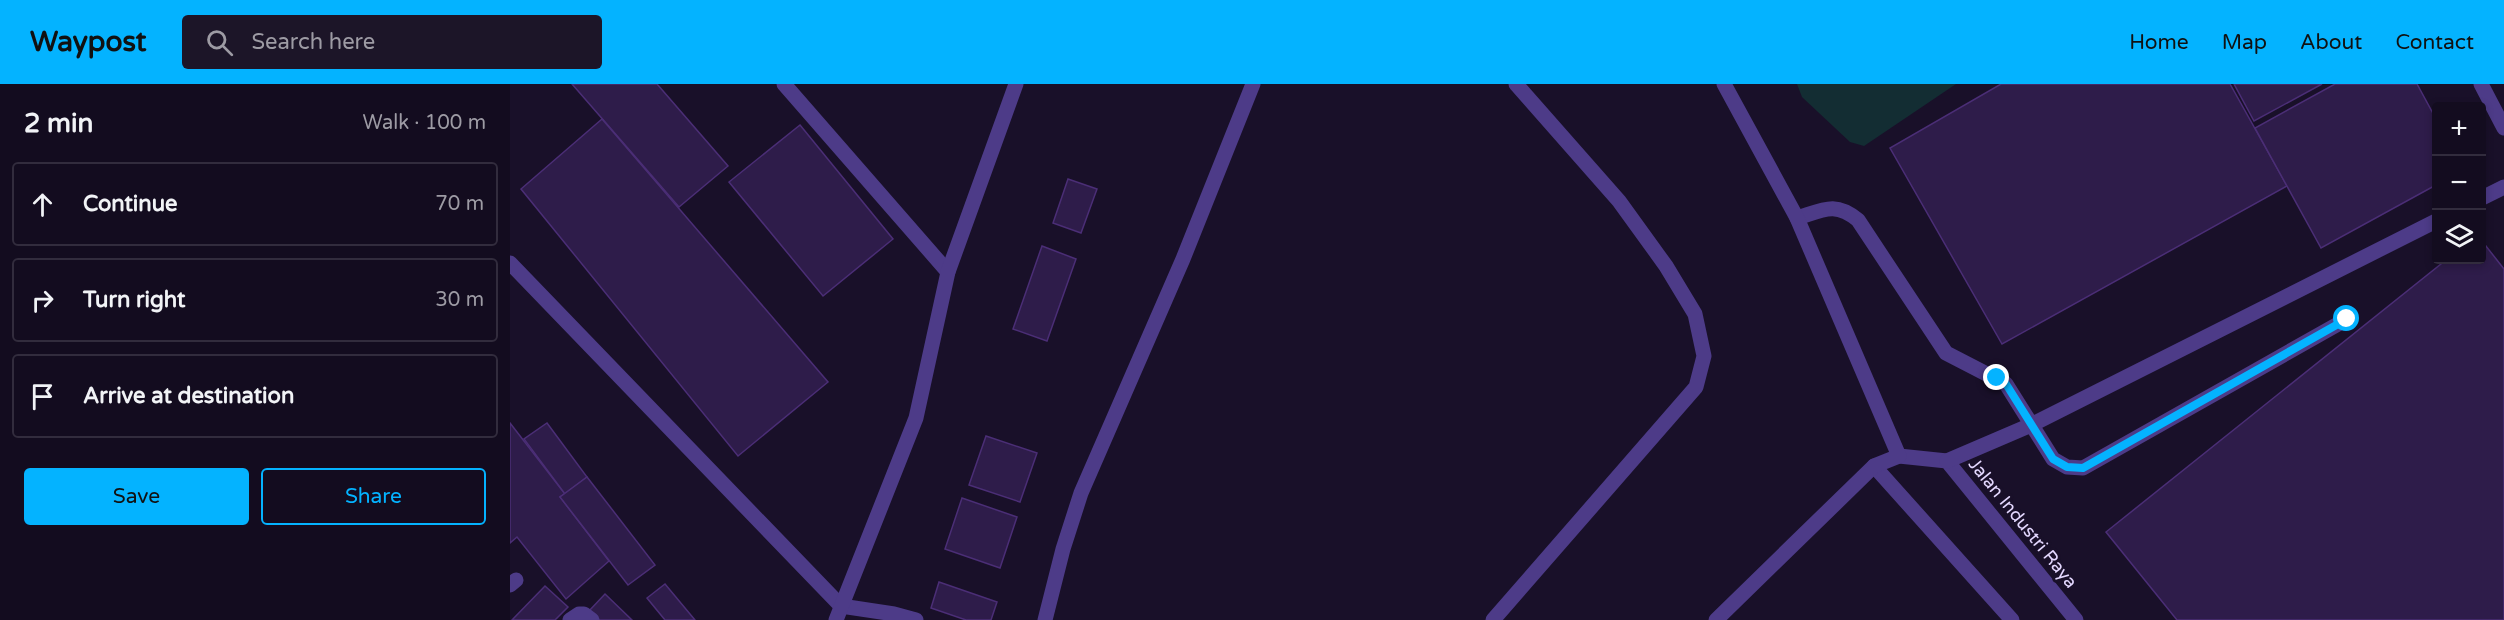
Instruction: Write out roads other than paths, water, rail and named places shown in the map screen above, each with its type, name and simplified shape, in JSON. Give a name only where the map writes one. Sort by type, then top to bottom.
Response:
[{"type":"lane","points":[[784,84],[948,272]]},
{"type":"lane","points":[[839,613],[916,418],[948,272],[1016,84]]},
{"type":"lane","points":[[1045,620],[1063,549],[1081,493],[1183,259],[1253,84]]},
{"type":"lane","points":[[1493,620],[1696,387],[1704,356],[1695,314],[1666,266],[1619,201],[1516,84]]},
{"type":"lane","points":[[1716,620],[1874,466],[1899,456],[1797,218],[1724,84]]},
{"type":"lane","points":[[2481,84],[2504,128]]},
{"type":"lane","points":[[2486,195],[2504,186]]},
{"type":"lane","points":[[1797,218],[1834,207],[1846,210],[1858,220],[1946,353],[2006,384],[2053,459],[2067,467],[2083,468],[2347,319]]},
{"type":"lane","points":[[1947,461],[2031,425],[2432,222]]},
{"type":"lane","points":[[510,263],[839,613],[894,614],[916,620]]},
{"type":"lane","name":"Jalan Industri Raya","points":[[1899,456],[1947,461],[2076,620]]},
{"type":"lane","points":[[1874,466],[2012,620]]},
{"type":"lane","points":[[570,620],[579,614],[584,614],[592,620]]}]
